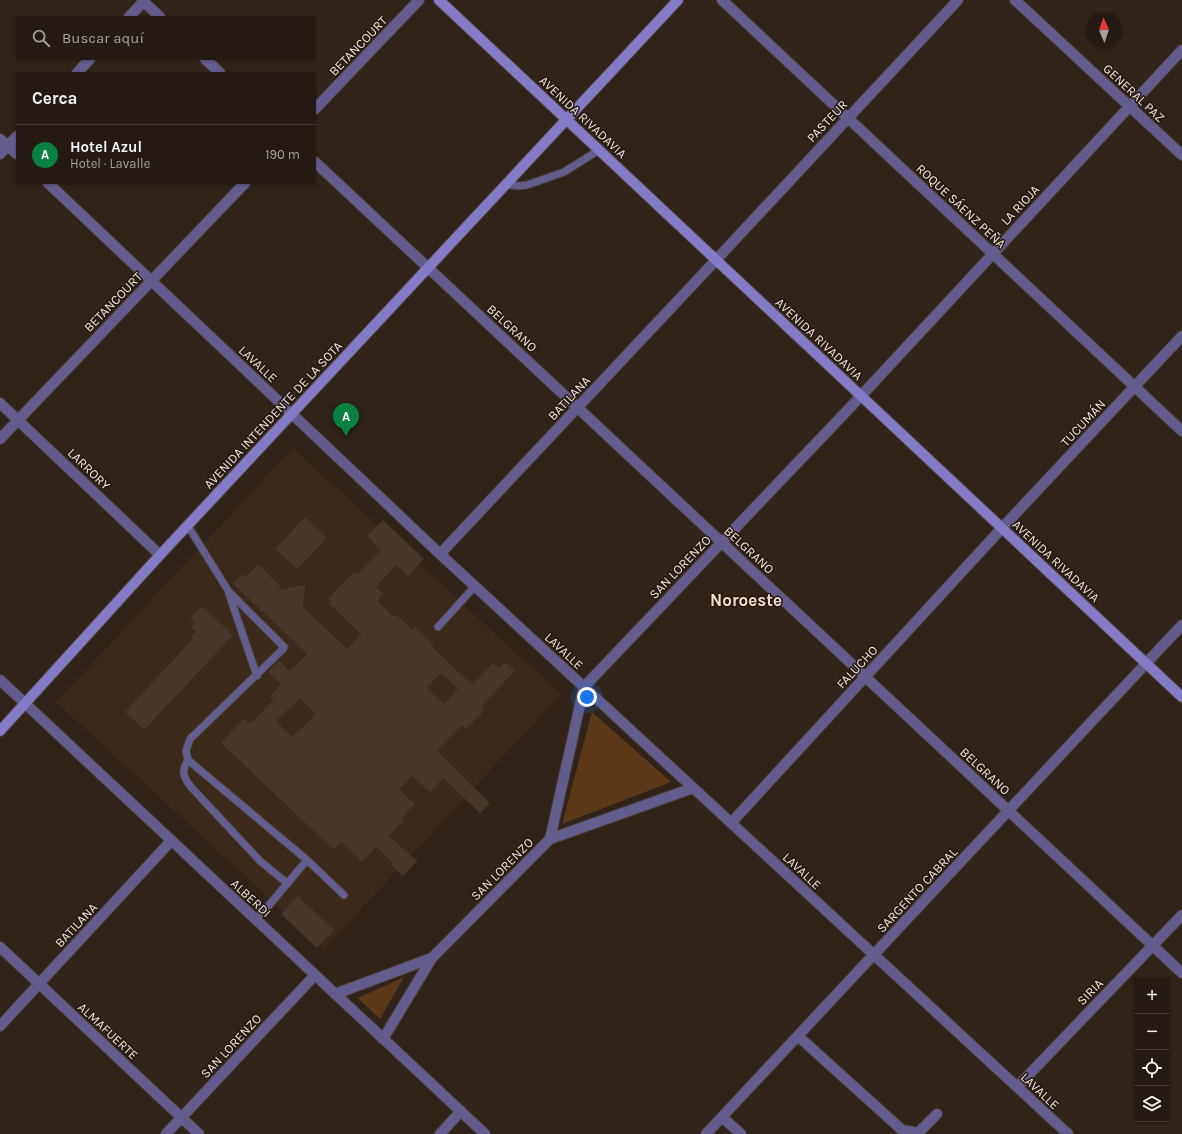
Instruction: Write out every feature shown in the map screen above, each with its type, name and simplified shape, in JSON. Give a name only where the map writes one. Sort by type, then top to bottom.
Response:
[{"type":"main road","name":"AVENIDA RIVADAVIA","points":[[439,0],[1182,697]]},
{"type":"main road","name":"AVENIDA INTENDENTE DE LA SOTA","points":[[0,731],[160,555],[678,0]]},
{"type":"street","name":"BETANCOURT","points":[[316,108],[419,0]]},
{"type":"street","name":"ROQUE SÁENZ PEÑA","points":[[722,0],[1182,431]]},
{"type":"street","name":"PASTEUR","points":[[716,260],[958,0]]},
{"type":"street","name":"GENERAL PAZ","points":[[1015,0],[1182,155]]},
{"type":"street","points":[[131,16],[144,1],[159,16]]},
{"type":"street","name":"LA RIOJA","points":[[861,396],[1182,50]]},
{"type":"street","points":[[78,72],[89,60]]},
{"type":"street","points":[[206,60],[219,72]]},
{"type":"street","points":[[0,154],[16,137]]},
{"type":"street","points":[[0,139],[16,153]]},
{"type":"street","name":"BELGRANO","points":[[316,163],[1182,973]]},
{"type":"street","name":"LAVALLE","points":[[49,184],[440,554],[1068,1134]]},
{"type":"street","name":"BETANCOURT","points":[[0,439],[244,184]]},
{"type":"street","name":"BATILANA","points":[[440,554],[716,260]]},
{"type":"street","name":"TUCUMÁN","points":[[1002,528],[1182,336]]},
{"type":"street","name":"SAN LORENZO","points":[[584,687],[861,396]]},
{"type":"street","name":"LARRORY","points":[[0,402],[160,555]]},
{"type":"street","name":"FALUCHO","points":[[731,823],[1002,528]]},
{"type":"street","name":"SARGENTO CABRAL","points":[[706,1134],[1182,624]]},
{"type":"street","name":"ALBERDI","points":[[0,680],[485,1134]]},
{"type":"street","points":[[550,839],[584,687]]},
{"type":"street","name":"SAN LORENZO","points":[[383,1038],[432,958],[550,839],[693,788]]},
{"type":"street","name":"BATILANA","points":[[0,1026],[171,841]]},
{"type":"street","name":"SIRIA","points":[[1016,1087],[1182,915]]},
{"type":"street","name":"ALMAFUERTE","points":[[0,947],[199,1134]]},
{"type":"street","points":[[335,994],[432,958]]},
{"type":"street","name":"SAN LORENZO","points":[[166,1134],[315,975]]},
{"type":"street","points":[[798,1036],[902,1130],[918,1133],[937,1114]]},
{"type":"street","points":[[440,1134],[461,1111]]},
{"type":"street","points":[[722,1117],[741,1134]]},
{"type":"lane","points":[[506,184],[523,186],[534,183],[564,172],[599,150]]},
{"type":"lane","points":[[188,526],[229,592],[284,647],[257,676],[190,740],[186,751],[188,760],[307,860],[344,895]]},
{"type":"lane","points":[[438,627],[475,586]]},
{"type":"lane","points":[[229,592],[257,676]]},
{"type":"lane","points":[[188,760],[184,766],[184,771],[185,779],[191,787],[260,861],[287,883]]},
{"type":"lane","points":[[255,919],[265,910],[307,860]]},
{"type":"shaded area","points":[[293,448],[561,694],[324,949],[56,702]]},
{"type":"shaded area","points":[[592,712],[671,782],[562,824]]},
{"type":"shaded area","points":[[404,977],[380,1019],[358,998]]},
{"type":"building","points":[[305,517],[327,538],[297,569],[275,549]]},
{"type":"building","points":[[383,520],[424,559],[408,576],[396,565],[376,587],[383,594],[377,601],[393,616],[395,614],[413,630],[415,627],[433,644],[431,646],[473,684],[493,663],[499,668],[505,662],[515,671],[481,707],[485,710],[466,729],[462,725],[437,751],[490,803],[480,813],[443,778],[430,792],[412,776],[399,789],[415,804],[402,818],[404,820],[389,836],[417,861],[403,876],[391,865],[393,863],[376,847],[362,862],[341,842],[334,850],[221,743],[244,718],[250,724],[274,699],[270,696],[281,684],[268,672],[279,661],[290,671],[307,654],[233,583],[243,574],[246,577],[258,564],[281,586],[277,590],[305,585],[303,607],[347,649],[361,634],[328,603],[331,601],[328,598],[354,572],[357,574],[381,550],[367,536]],"holes":[[[441,673],[458,689],[444,704],[427,688]],[[300,698],[316,714],[292,737],[276,721]]]},
{"type":"building","points":[[202,606],[233,635],[144,730],[125,712],[193,639],[191,637],[196,631],[191,627],[195,623],[190,618]]},
{"type":"building","points":[[298,896],[334,930],[317,948],[281,914]]},
{"type":"place","name":"Hotel Azul","points":[[346,436]]},
{"type":"district","name":"Noroeste","points":[[746,600]]}]
